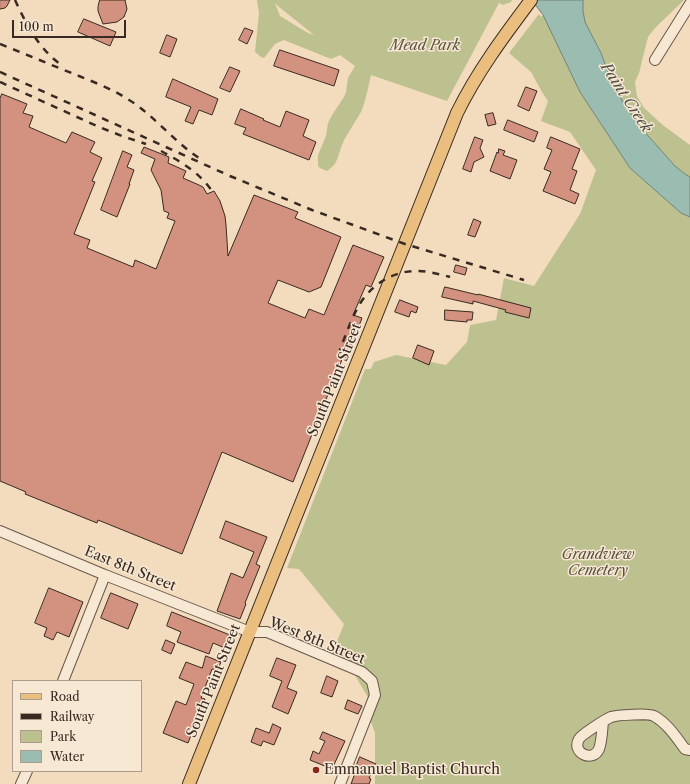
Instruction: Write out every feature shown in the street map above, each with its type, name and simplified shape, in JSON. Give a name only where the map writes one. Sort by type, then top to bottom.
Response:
[{"type":"main road","name":"South Paint Street","points":[[189,784],[457,113],[479,73],[532,0]]},
{"type":"street","points":[[655,60],[690,4]]},
{"type":"street","name":"East 8th Street","points":[[0,531],[105,575],[250,632]]},
{"type":"street","points":[[63,680],[105,575]]},
{"type":"street","name":"West 8th Street","points":[[250,632],[267,632],[362,672],[372,681],[375,695],[340,784]]},
{"type":"street","points":[[603,722],[612,717],[652,714],[664,722],[685,749],[690,750]]},
{"type":"street","points":[[21,784],[26,772]]},
{"type":"green space","name":"Mead Park","points":[[257,0],[512,0],[511,2],[503,5],[499,3],[447,101],[371,75],[361,112],[342,145],[336,162],[327,171],[318,166],[318,155],[326,136],[328,123],[344,97],[348,78],[355,66],[340,55],[331,59],[284,40],[275,44],[264,58],[261,57],[255,52],[259,13]],"holes":[[[275,3],[314,35],[280,16]]]},
{"type":"green space","points":[[583,0],[684,0],[655,28],[648,37],[639,73],[635,82],[637,96],[644,108],[664,126],[690,145],[690,177],[675,166],[642,129],[624,104],[585,22]]},
{"type":"green space","name":"Grandview Cemetery","points":[[539,14],[541,17],[543,15],[580,92],[630,168],[681,213],[690,217],[690,784],[375,784],[375,733],[368,714],[372,704],[350,667],[330,659],[344,624],[299,569],[287,568],[365,369],[371,369],[374,362],[396,355],[446,365],[467,342],[470,325],[496,320],[504,278],[534,286],[580,214],[596,170],[570,132],[541,121],[548,101],[531,72],[509,53]]},
{"type":"water","points":[[532,0],[583,0],[585,22],[624,104],[642,129],[675,166],[690,177],[690,217],[681,213],[630,168],[580,92],[543,15]]},
{"type":"building","points":[[0,0],[10,0],[5,8],[0,9]]},
{"type":"building","points":[[100,0],[125,0],[127,9],[124,17],[117,22],[103,24],[98,11]]},
{"type":"building","points":[[84,19],[116,32],[110,46],[78,32]]},
{"type":"building","points":[[245,28],[253,31],[247,44],[239,40]]},
{"type":"building","points":[[167,35],[177,39],[170,57],[160,53]]},
{"type":"building","points":[[280,50],[339,70],[334,86],[274,66]]},
{"type":"building","points":[[230,67],[240,71],[230,92],[220,88]]},
{"type":"building","points":[[173,79],[218,99],[212,115],[199,110],[193,124],[185,121],[191,107],[166,97]]},
{"type":"building","points":[[526,87],[537,91],[529,111],[518,106]]},
{"type":"building","points":[[2,94],[27,104],[23,113],[33,116],[29,127],[66,143],[72,132],[95,142],[90,152],[102,158],[92,181],[95,182],[74,234],[90,240],[87,248],[133,267],[135,260],[156,269],[175,221],[167,218],[169,213],[164,211],[161,190],[151,170],[155,159],[141,153],[144,147],[169,157],[168,163],[186,171],[183,178],[203,187],[207,194],[214,191],[220,201],[225,216],[228,256],[254,195],[298,212],[295,218],[341,237],[321,287],[309,292],[278,280],[268,303],[305,318],[309,309],[324,315],[353,245],[384,257],[371,287],[366,285],[353,315],[362,318],[347,358],[343,357],[293,482],[222,452],[182,554],[98,520],[97,523],[25,494],[26,492],[0,481],[0,99]]},
{"type":"building","points":[[241,109],[280,127],[286,111],[309,120],[303,136],[316,142],[309,160],[243,134],[246,128],[235,124]]},
{"type":"building","points":[[493,113],[496,124],[488,126],[485,115]]},
{"type":"building","points":[[508,120],[538,132],[534,142],[504,130]]},
{"type":"building","points":[[475,137],[483,140],[480,148],[484,157],[474,162],[471,172],[463,169]]},
{"type":"building","points":[[551,137],[580,149],[572,169],[577,171],[570,190],[579,194],[575,204],[543,191],[551,172],[544,169],[552,150],[547,148]]},
{"type":"building","points":[[499,149],[505,151],[503,155],[517,160],[510,179],[490,171]]},
{"type":"building","points":[[123,151],[132,155],[127,167],[134,170],[117,217],[101,210]]},
{"type":"building","points":[[474,219],[481,222],[475,237],[468,235]]},
{"type":"building","points":[[456,265],[467,268],[465,275],[454,272]]},
{"type":"building","points":[[445,287],[531,308],[529,318],[505,312],[506,310],[473,301],[473,304],[442,297]]},
{"type":"building","points":[[400,300],[418,307],[416,313],[411,311],[409,317],[395,312]]},
{"type":"building","points":[[445,310],[473,312],[472,320],[467,320],[467,322],[445,320]]},
{"type":"building","points":[[418,345],[434,351],[429,365],[413,358]]},
{"type":"building","points":[[226,521],[267,537],[256,564],[260,566],[240,619],[217,611],[231,573],[243,578],[254,552],[220,538]]},
{"type":"building","points":[[49,588],[83,602],[69,637],[57,632],[53,640],[44,636],[47,628],[35,623]]},
{"type":"building","points":[[111,593],[138,604],[128,629],[101,618]]},
{"type":"building","points":[[172,612],[230,635],[225,648],[213,643],[209,654],[177,642],[181,632],[167,626]]},
{"type":"building","points":[[166,640],[175,644],[171,654],[162,650]]},
{"type":"building","points":[[206,656],[221,662],[217,671],[212,669],[201,698],[205,699],[188,743],[163,733],[176,701],[186,705],[194,684],[179,678],[186,662],[202,668]]},
{"type":"building","points":[[277,658],[296,665],[287,688],[297,692],[288,714],[272,707],[282,681],[270,676]]},
{"type":"building","points":[[327,676],[338,681],[332,697],[321,693]]},
{"type":"building","points":[[348,700],[362,706],[358,714],[345,709]]},
{"type":"building","points":[[273,724],[281,728],[274,745],[263,741],[261,746],[251,742],[256,728],[269,733]]},
{"type":"building","points":[[323,732],[345,741],[332,769],[310,760],[313,751],[319,754],[325,741],[320,739]]},
{"type":"building","points":[[360,757],[376,764],[369,778],[371,779],[369,784],[351,784],[357,768],[356,767]]},
{"type":"railway","points":[[15,0],[34,36],[47,53],[63,66]]},
{"type":"railway","points":[[0,44],[120,94],[136,104],[180,144],[199,158]]},
{"type":"railway","points":[[0,72],[230,176],[312,210],[405,244],[524,280]]},
{"type":"railway","points":[[0,82],[99,127],[146,144]]},
{"type":"railway","points":[[161,151],[196,173],[212,191]]},
{"type":"railway","points":[[338,355],[357,309],[367,294],[381,282],[398,274],[416,271],[429,272],[450,277]]},
{"type":"place","name":"Emmanuel Baptist Church","points":[[316,770]]},
{"type":"water label","name":"Paint Creek","points":[[626,98]]}]
